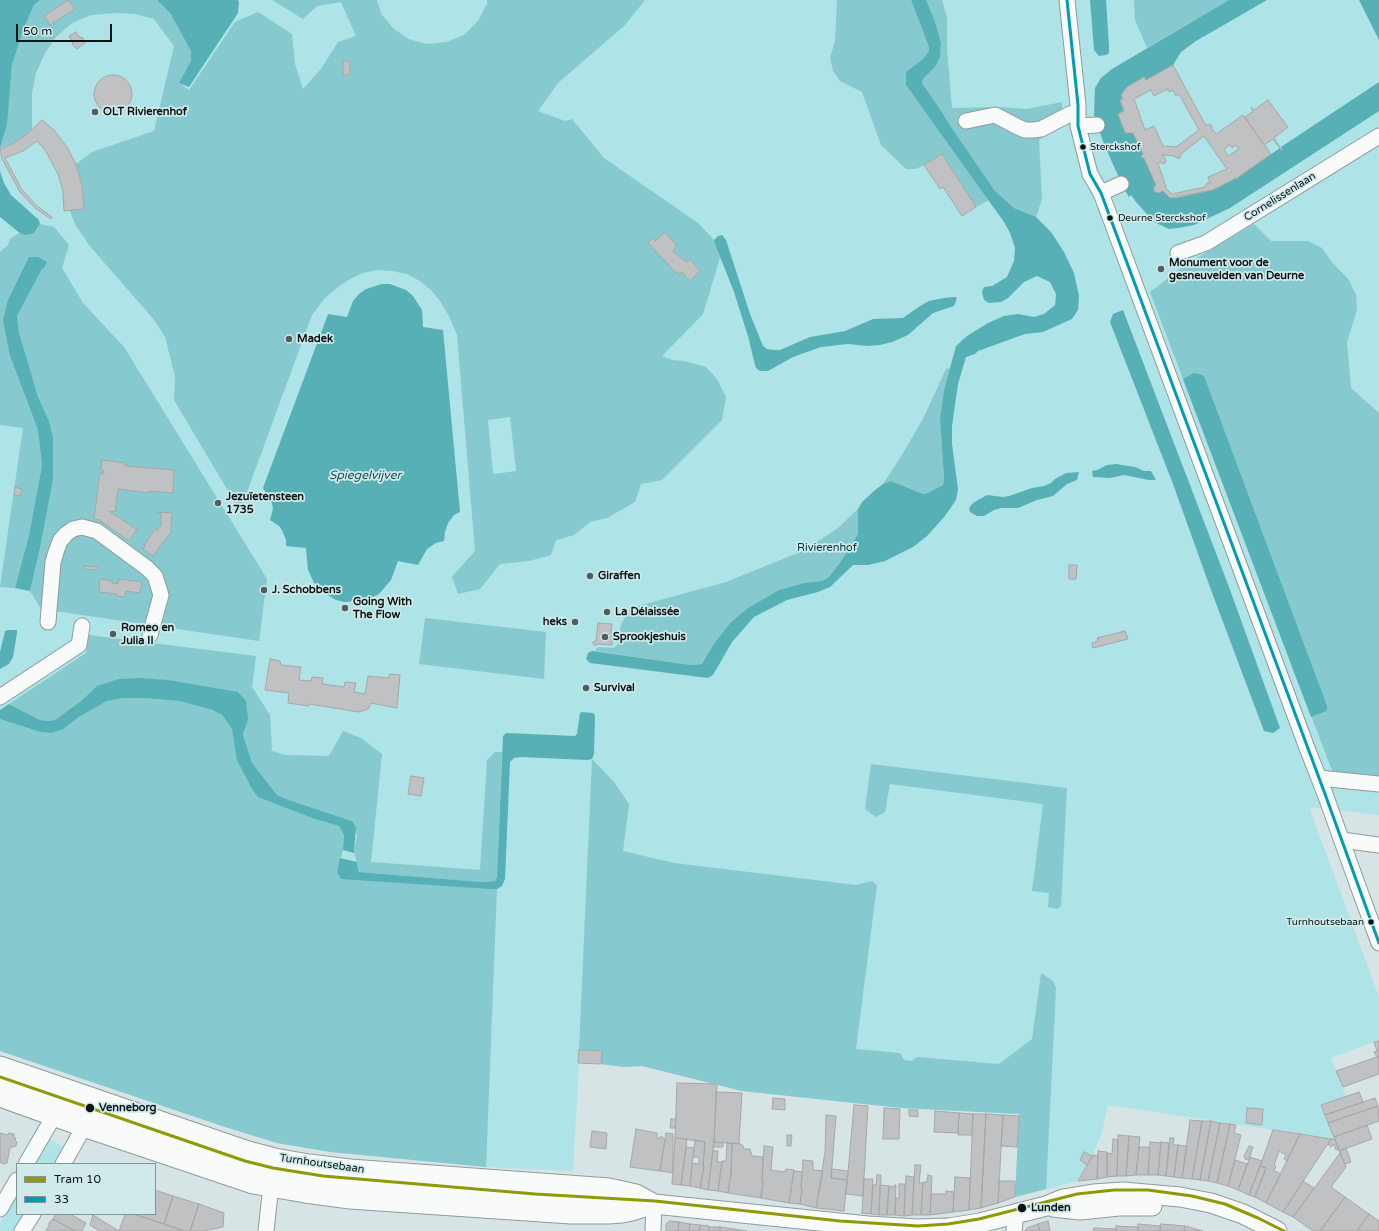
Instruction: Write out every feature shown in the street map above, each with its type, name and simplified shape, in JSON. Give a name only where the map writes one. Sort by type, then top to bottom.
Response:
[{"type":"main road","name":"Turnhoutsebaan","points":[[0,1066],[248,1151],[273,1172],[305,1193],[350,1199],[571,1214],[622,1213],[654,1204]]},
{"type":"main road","name":"Turnhoutsebaan","points":[[0,1097],[233,1177],[273,1172],[309,1164],[350,1169],[609,1188],[636,1194],[654,1204],[868,1226],[918,1229],[1015,1223],[1046,1206],[1063,1199],[1123,1192],[1164,1195],[1191,1199],[1224,1207],[1243,1214],[1277,1231]]},
{"type":"main road","name":"Turnhoutsebaan","points":[[1046,1206],[1070,1210],[1136,1206],[1172,1207],[1219,1217],[1252,1231]]},
{"type":"street","points":[[1067,0],[1078,119],[1090,174],[1101,193],[1379,943]]},
{"type":"street","points":[[966,121],[995,115],[1025,130],[1033,130],[1041,129],[1070,114],[1078,119],[1097,125]]},
{"type":"street","name":"Cornelissenlaan","points":[[1178,252],[1206,243],[1379,136]]},
{"type":"street","points":[[1101,193],[1121,184]]},
{"type":"street","points":[[48,622],[53,562],[60,541],[73,529],[82,527],[97,531],[147,568],[155,576],[161,595],[150,635]]},
{"type":"street","points":[[0,697],[79,644],[82,626]]},
{"type":"street","points":[[1319,778],[1379,784]]},
{"type":"street","points":[[1342,840],[1379,845]]},
{"type":"street","name":"Turnhoutsebaan","points":[[0,1081],[173,1141],[273,1172]]},
{"type":"street","points":[[27,1163],[54,1116]]},
{"type":"street","points":[[64,1163],[84,1127]]},
{"type":"street","points":[[266,1231],[273,1172]]},
{"type":"street","points":[[0,1209],[16,1182]]},
{"type":"street","points":[[653,1231],[654,1204]]},
{"type":"street","points":[[22,1231],[32,1215]]},
{"type":"green space","name":"Rivierenhof","points":[[0,0],[1379,0],[1379,815],[1309,807],[1379,997],[1379,1040],[1331,1058],[1346,1097],[1321,1105],[1335,1139],[1108,1105],[1102,1132],[1093,1155],[1078,1181],[1015,1197],[1019,1114],[901,1108],[742,1091],[642,1066],[624,1067],[579,1063],[573,1171],[486,1167],[330,1152],[277,1143],[225,1127],[0,1051]]},
{"type":"green space","points":[[40,0],[157,0],[170,13],[191,51],[191,61],[179,83],[189,90],[235,22],[258,12],[292,34],[295,64],[303,89],[321,69],[338,42],[356,36],[341,2],[317,6],[303,19],[272,0],[377,0],[382,15],[394,29],[409,39],[426,44],[446,42],[464,35],[478,21],[487,4],[487,0],[645,0],[625,25],[558,83],[538,111],[565,121],[572,119],[604,158],[698,223],[714,240],[720,258],[703,314],[662,356],[672,360],[684,361],[706,367],[717,379],[726,397],[722,420],[662,480],[641,484],[635,502],[607,518],[590,522],[574,535],[556,540],[551,555],[529,561],[500,564],[480,589],[458,594],[452,577],[475,551],[457,335],[449,316],[440,301],[431,290],[420,281],[407,274],[377,270],[363,273],[338,287],[325,298],[312,315],[240,511],[174,400],[175,377],[165,337],[155,321],[89,245],[75,224],[70,211],[84,209],[82,185],[76,164],[92,152],[154,131],[174,46],[154,19],[135,14],[116,13],[91,15],[72,23],[56,37],[45,53],[36,73],[32,92],[32,130],[12,144],[0,148],[10,89],[12,65],[24,28],[34,5]],"holes":[[[510,417],[516,471],[493,474],[488,420]]]},
{"type":"green space","points":[[837,0],[911,0],[929,47],[929,51],[923,59],[906,72],[906,85],[989,200],[976,207],[942,154],[916,169],[906,169],[881,145],[862,92],[840,81],[833,71],[830,57],[835,42]]},
{"type":"green space","points":[[926,0],[942,0],[947,18],[947,49],[952,108],[1000,107],[1027,109],[1062,102],[1062,117],[1048,133],[1039,140],[1042,199],[1036,217],[1014,208],[995,191],[922,83],[923,79],[936,66],[940,57],[941,43],[935,21]]},
{"type":"green space","points":[[1134,0],[1229,0],[1147,48],[1135,20]]},
{"type":"green space","points":[[40,224],[54,227],[69,245],[62,268],[83,303],[124,347],[267,579],[259,641],[41,609],[30,591],[53,480],[53,437],[49,421],[38,397],[26,359],[19,333],[17,316],[47,262],[8,300],[10,356],[38,430],[42,465],[29,535],[15,588],[0,587],[23,428],[0,425],[0,252],[8,245],[10,239],[19,233],[21,234],[37,230]]},
{"type":"green space","points":[[1254,224],[1271,241],[1308,241],[1322,248],[1331,261],[1349,280],[1356,295],[1357,310],[1347,342],[1351,388],[1379,413],[1379,779],[1333,773],[1150,292],[1185,265]]},
{"type":"green space","points":[[950,368],[944,390],[940,419],[944,478],[943,485],[923,494],[891,481],[883,484],[924,417],[946,369]]},
{"type":"green space","points":[[858,509],[858,534],[829,577],[822,581],[804,583],[779,590],[748,608],[731,622],[713,645],[702,664],[691,665],[595,651],[599,647],[614,648],[618,644],[621,624],[631,608],[726,582],[805,550],[838,528]]},
{"type":"green space","points":[[425,618],[546,632],[544,679],[419,664]]},
{"type":"green space","points":[[89,635],[256,656],[252,687],[270,715],[272,751],[285,755],[329,756],[343,731],[361,738],[382,754],[371,862],[480,870],[487,760],[495,752],[502,752],[497,877],[495,881],[481,882],[359,872],[354,853],[357,836],[352,821],[277,795],[252,763],[243,735],[245,731],[246,701],[97,686],[81,701],[55,720],[48,721],[40,720],[9,704],[86,653]]},
{"type":"green space","points":[[124,698],[179,701],[214,710],[222,715],[232,729],[235,743],[252,789],[315,819],[339,826],[344,835],[343,850],[337,872],[497,889],[486,1167],[330,1152],[277,1143],[225,1127],[0,1051],[0,719],[40,732],[51,733],[62,730],[79,717],[107,701]]},
{"type":"green space","points":[[592,759],[614,782],[629,804],[623,851],[674,863],[856,885],[872,881],[877,885],[856,1049],[900,1053],[904,1060],[912,1061],[917,1057],[999,1064],[1032,1039],[1041,973],[1053,981],[1056,988],[1046,1189],[1015,1197],[1019,1114],[901,1108],[742,1091],[642,1066],[624,1067],[601,1064],[602,1051],[579,1050]]},
{"type":"green space","points":[[871,764],[1067,788],[1061,906],[1057,909],[1048,907],[1049,893],[1032,891],[1043,804],[890,784],[885,812],[876,817],[865,809]]},
{"type":"green space","points":[[49,1139],[64,1147],[55,1163],[36,1163]]},
{"type":"green space","points":[[16,1196],[16,1215],[24,1215],[15,1231],[0,1231],[0,1223]]},
{"type":"water","points":[[0,0],[40,0],[34,5],[24,28],[12,65],[7,124],[0,148]]},
{"type":"water","points":[[157,0],[239,1],[238,13],[189,87],[179,83],[191,61],[191,51],[170,13]]},
{"type":"water","points":[[911,0],[926,0],[935,21],[941,43],[940,57],[936,66],[923,79],[922,83],[995,191],[1014,208],[1036,217],[1051,232],[1064,252],[1074,273],[1079,296],[1078,310],[1072,319],[1043,332],[1025,334],[978,351],[975,354],[966,357],[958,384],[952,426],[952,444],[958,489],[956,500],[945,516],[927,536],[913,547],[885,561],[868,565],[853,565],[830,587],[818,592],[787,600],[754,617],[732,642],[713,675],[708,678],[590,663],[586,659],[588,653],[592,651],[691,665],[702,664],[713,645],[731,622],[748,608],[779,590],[804,583],[822,581],[829,577],[858,534],[858,509],[862,502],[874,491],[883,484],[891,481],[923,494],[943,485],[944,478],[940,419],[944,390],[956,346],[967,336],[988,323],[1004,316],[1018,314],[1034,317],[1044,314],[1055,305],[1056,294],[1050,282],[1037,276],[1024,282],[1008,298],[1001,302],[989,303],[984,300],[982,292],[984,287],[992,286],[1007,277],[1014,261],[1015,248],[1010,233],[1004,222],[906,85],[906,72],[923,59],[929,51],[929,47]]},
{"type":"water","points":[[1090,0],[1106,0],[1109,53],[1106,55],[1099,56],[1094,50]]},
{"type":"water","points":[[1229,0],[1267,0],[1196,41],[1181,52],[1173,65],[1146,80],[1144,77],[1127,87],[1121,95],[1123,99],[1121,100],[1124,111],[1118,114],[1125,132],[1133,133],[1143,154],[1141,157],[1144,158],[1156,185],[1154,187],[1154,191],[1157,193],[1163,191],[1170,198],[1176,198],[1213,190],[1236,178],[1237,179],[1280,148],[1283,151],[1281,147],[1379,82],[1379,111],[1230,208],[1194,225],[1169,229],[1154,222],[1131,195],[1129,197],[1124,189],[1104,144],[1094,115],[1095,88],[1101,78],[1112,69]]},
{"type":"water","points":[[1359,0],[1379,0],[1379,40]]},
{"type":"water","points":[[0,171],[4,183],[11,195],[39,220],[40,224],[34,233],[26,235],[21,234],[0,217]]},
{"type":"water","points":[[722,235],[726,240],[750,314],[763,346],[767,349],[780,350],[810,337],[845,331],[873,319],[903,318],[929,301],[944,298],[957,298],[954,306],[933,313],[908,335],[892,342],[867,346],[848,344],[821,347],[793,357],[768,371],[760,371],[756,368],[748,336],[734,292],[715,244],[714,240],[718,236]]},
{"type":"water","points":[[29,257],[38,257],[47,262],[17,316],[19,333],[38,397],[49,421],[53,437],[53,480],[30,591],[15,588],[29,535],[42,465],[38,430],[10,356],[3,320],[8,300]]},
{"type":"water","name":"Spiegelvijver","points":[[382,284],[390,284],[406,290],[413,296],[422,310],[423,327],[443,330],[460,512],[454,515],[448,523],[444,541],[436,543],[427,549],[418,565],[398,561],[391,580],[379,594],[367,600],[345,602],[336,600],[326,594],[314,583],[308,570],[306,548],[286,546],[286,540],[282,530],[270,520],[273,509],[272,503],[263,488],[328,314],[347,317],[353,301],[359,294],[366,289]]},
{"type":"water","points":[[1123,310],[1229,587],[1280,728],[1273,733],[1264,731],[1173,484],[1110,322],[1113,314]]},
{"type":"water","points":[[1194,373],[1204,376],[1327,706],[1327,710],[1311,717],[1183,379]]},
{"type":"water","points":[[1116,464],[1135,467],[1144,471],[1151,471],[1156,480],[1124,475],[1110,478],[1093,477],[1092,471],[1107,465]]},
{"type":"water","points":[[1079,472],[1077,480],[1067,484],[1053,496],[1037,500],[1018,508],[1001,508],[994,510],[984,516],[977,516],[970,512],[969,508],[973,503],[987,495],[1003,497],[1009,496],[1032,488],[1044,486],[1066,473]]},
{"type":"water","points":[[17,630],[13,657],[9,664],[0,669],[0,652],[5,631]]},
{"type":"water","points":[[140,678],[168,680],[238,692],[246,701],[248,719],[243,735],[252,763],[277,795],[352,821],[356,827],[354,853],[343,850],[344,835],[339,826],[315,819],[258,797],[252,789],[237,760],[232,729],[222,715],[213,710],[179,701],[124,698],[107,701],[79,717],[62,730],[51,733],[40,732],[0,719],[0,710],[9,704],[40,720],[55,720],[81,701],[97,686],[119,679]]},
{"type":"water","points":[[580,713],[593,713],[595,715],[594,754],[592,759],[521,757],[514,758],[510,762],[505,879],[502,886],[497,889],[491,889],[341,879],[337,872],[340,858],[357,862],[359,872],[481,882],[495,881],[497,877],[503,736],[506,733],[575,736],[577,734]]},
{"type":"building","points":[[68,0],[75,9],[50,25],[44,16]]},
{"type":"building","points":[[76,32],[80,38],[82,37],[85,43],[77,49],[72,44],[73,43],[69,36]]},
{"type":"building","points":[[343,61],[350,61],[350,75],[343,75]]},
{"type":"building","name":"Sterckshof","points":[[1173,65],[1206,126],[1208,124],[1212,126],[1212,129],[1216,134],[1243,115],[1271,154],[1237,179],[1236,178],[1213,190],[1170,198],[1163,191],[1157,193],[1154,191],[1154,187],[1156,185],[1144,158],[1141,157],[1143,154],[1133,133],[1125,133],[1118,114],[1124,111],[1120,100],[1123,99],[1121,95],[1127,87],[1144,77],[1146,80]],"holes":[[[1167,89],[1169,92],[1173,90],[1176,96],[1179,94],[1199,130],[1176,147],[1163,146],[1154,126],[1145,130],[1134,99],[1151,90],[1154,96]],[[1204,136],[1227,169],[1208,177],[1210,183],[1207,183],[1205,187],[1172,194],[1165,187],[1158,163],[1165,163],[1166,160],[1162,155],[1180,158],[1181,154]],[[1230,145],[1232,148],[1236,145],[1239,149],[1228,156],[1224,149]]]},
{"type":"building","points":[[109,75],[117,75],[124,78],[129,83],[132,94],[129,105],[124,110],[117,113],[109,113],[102,110],[97,105],[94,98],[94,90],[97,83],[102,78]]},
{"type":"building","points":[[1268,100],[1288,127],[1274,138],[1282,151],[1273,139],[1264,145],[1245,117],[1253,111],[1251,107],[1254,110]]},
{"type":"building","points":[[42,120],[54,130],[67,147],[76,164],[82,185],[84,209],[64,211],[63,191],[58,174],[45,150],[37,141],[23,151],[5,158],[22,190],[37,206],[52,217],[51,219],[35,208],[20,192],[2,159],[0,149],[25,136]]},
{"type":"building","points":[[942,154],[976,207],[962,216],[943,187],[940,189],[924,165]]},
{"type":"building","points":[[665,232],[677,246],[673,251],[686,262],[690,259],[700,271],[690,281],[682,272],[680,275],[678,272],[676,273],[648,243],[652,238],[655,241]]},
{"type":"building","points":[[102,460],[125,463],[125,466],[174,470],[173,493],[149,491],[149,493],[118,489],[115,512],[109,511],[136,529],[138,528],[129,541],[98,519],[97,520],[94,518],[100,473],[104,474],[104,471],[101,470]]},
{"type":"building","points":[[15,487],[22,489],[20,496],[14,495]]},
{"type":"building","points":[[157,512],[172,513],[171,532],[153,556],[143,549],[146,545],[144,545],[155,529],[157,531],[161,525],[161,513]]},
{"type":"building","points":[[1069,565],[1077,565],[1076,579],[1069,579]]},
{"type":"building","points":[[84,566],[98,567],[98,570],[84,569]]},
{"type":"building","points":[[100,579],[112,581],[112,583],[118,584],[119,579],[142,582],[140,593],[126,591],[125,597],[117,596],[117,594],[99,592]]},
{"type":"building","name":"Sprookjeshuis","points":[[598,623],[612,624],[612,645],[597,644],[595,646],[593,644],[593,642],[596,641]]},
{"type":"building","points":[[1125,631],[1128,639],[1093,648],[1092,643],[1098,641],[1097,638]]},
{"type":"building","points":[[270,659],[280,661],[281,665],[301,667],[299,680],[311,681],[312,677],[323,678],[322,684],[344,687],[345,682],[356,683],[354,692],[365,694],[368,676],[388,678],[390,674],[400,675],[397,708],[371,703],[368,709],[359,712],[309,704],[309,706],[288,703],[289,693],[265,690]]},
{"type":"building","points":[[411,776],[424,778],[421,796],[408,794]]},
{"type":"building","points":[[1379,1041],[1379,1057],[1377,1057],[1374,1052],[1377,1051],[1374,1042]]},
{"type":"building","points":[[579,1050],[602,1051],[601,1064],[578,1063]]},
{"type":"building","points":[[1379,1057],[1379,1074],[1343,1087],[1336,1071]]},
{"type":"building","points":[[677,1083],[717,1084],[714,1142],[708,1190],[700,1188],[704,1166],[705,1142],[675,1138]]},
{"type":"building","points":[[716,1092],[742,1093],[739,1144],[714,1142]]},
{"type":"building","points":[[1359,1092],[1363,1102],[1325,1115],[1321,1105]]},
{"type":"building","points":[[773,1098],[785,1099],[785,1110],[772,1109]]},
{"type":"building","points":[[1375,1098],[1378,1106],[1328,1123],[1325,1115]]},
{"type":"building","points":[[854,1105],[868,1106],[863,1196],[846,1194]]},
{"type":"building","points":[[1378,1106],[1379,1121],[1334,1137],[1328,1123]]},
{"type":"building","points":[[884,1108],[900,1109],[899,1139],[883,1139]]},
{"type":"building","points":[[1247,1108],[1263,1109],[1262,1125],[1246,1123]]},
{"type":"building","points":[[909,1110],[918,1110],[918,1117],[909,1116]]},
{"type":"building","points":[[935,1111],[959,1113],[958,1133],[934,1132]]},
{"type":"building","points":[[959,1113],[973,1114],[972,1135],[958,1135]]},
{"type":"building","points":[[973,1114],[986,1114],[981,1208],[969,1210]]},
{"type":"building","points":[[986,1114],[1003,1115],[998,1203],[981,1208]]},
{"type":"building","points":[[826,1115],[836,1116],[831,1178],[847,1180],[844,1211],[816,1208],[825,1152]]},
{"type":"building","points":[[1003,1115],[1019,1116],[1017,1147],[1001,1146]]},
{"type":"building","points":[[671,1119],[676,1119],[675,1128],[670,1128]]},
{"type":"building","points":[[1190,1120],[1202,1121],[1192,1179],[1182,1178]]},
{"type":"building","points":[[1202,1121],[1211,1121],[1200,1180],[1192,1179]]},
{"type":"building","points":[[1211,1121],[1220,1123],[1208,1181],[1200,1180]]},
{"type":"building","points":[[1220,1123],[1230,1124],[1217,1183],[1208,1181]]},
{"type":"building","points":[[1230,1124],[1236,1125],[1234,1133],[1241,1135],[1228,1186],[1217,1183]]},
{"type":"building","points":[[1367,1125],[1372,1139],[1339,1151],[1334,1137]]},
{"type":"building","points":[[636,1129],[657,1133],[657,1139],[659,1139],[659,1137],[663,1137],[663,1140],[665,1140],[660,1171],[630,1167]]},
{"type":"building","points":[[1273,1130],[1300,1134],[1287,1161],[1284,1159],[1286,1155],[1279,1151],[1274,1165],[1276,1166],[1274,1171],[1281,1174],[1266,1203],[1255,1197],[1266,1168],[1260,1166]]},
{"type":"building","points":[[592,1131],[607,1133],[606,1149],[590,1147]]},
{"type":"building","points":[[0,1133],[7,1135],[9,1133],[14,1134],[14,1138],[16,1138],[15,1140],[17,1142],[16,1146],[10,1148],[7,1163],[3,1164],[0,1162]]},
{"type":"building","points":[[666,1133],[673,1134],[673,1173],[660,1171]]},
{"type":"building","points":[[1300,1134],[1331,1139],[1283,1212],[1266,1203]]},
{"type":"building","points":[[787,1135],[792,1135],[791,1146],[787,1146]]},
{"type":"building","points":[[1118,1135],[1129,1136],[1126,1176],[1117,1176]]},
{"type":"building","points":[[1129,1136],[1140,1137],[1136,1175],[1126,1176]]},
{"type":"building","points":[[675,1138],[687,1139],[681,1185],[672,1184]]},
{"type":"building","points":[[1170,1138],[1174,1138],[1173,1145],[1178,1145],[1174,1177],[1166,1176]]},
{"type":"building","points":[[1113,1139],[1118,1140],[1117,1176],[1107,1177],[1107,1153],[1112,1154]]},
{"type":"building","points":[[1331,1139],[1335,1139],[1339,1149],[1336,1150],[1334,1144],[1331,1147],[1328,1144]]},
{"type":"building","points":[[695,1140],[705,1142],[704,1166],[700,1188],[690,1186],[692,1163],[699,1164],[699,1157],[693,1157]]},
{"type":"building","points":[[714,1142],[723,1143],[723,1147],[713,1147]]},
{"type":"building","points":[[1150,1142],[1161,1143],[1158,1175],[1148,1175]]},
{"type":"building","points":[[1161,1142],[1169,1143],[1166,1176],[1158,1175]]},
{"type":"building","points":[[727,1143],[732,1143],[731,1173],[728,1193],[718,1191],[722,1161],[726,1161]]},
{"type":"building","points":[[732,1143],[741,1144],[744,1149],[750,1149],[752,1156],[763,1157],[761,1198],[728,1193],[731,1173]]},
{"type":"building","points":[[1178,1145],[1187,1146],[1182,1178],[1174,1177]]},
{"type":"building","points":[[764,1146],[773,1147],[771,1170],[784,1172],[786,1169],[794,1170],[789,1203],[761,1198]]},
{"type":"building","points":[[1249,1146],[1253,1147],[1249,1160],[1245,1159],[1244,1156]]},
{"type":"building","points":[[686,1147],[694,1148],[690,1186],[681,1185]]},
{"type":"building","points":[[1139,1147],[1150,1147],[1148,1175],[1136,1175]]},
{"type":"building","points":[[1346,1148],[1351,1162],[1345,1164],[1339,1151]]},
{"type":"building","points":[[713,1151],[718,1151],[717,1162],[722,1162],[718,1191],[708,1190]]},
{"type":"building","points":[[1098,1151],[1107,1152],[1107,1177],[1097,1179]]},
{"type":"building","points":[[1084,1152],[1092,1156],[1087,1165],[1080,1160]]},
{"type":"building","points":[[1340,1153],[1346,1167],[1331,1187],[1345,1197],[1320,1231],[1313,1231],[1293,1217]]},
{"type":"building","points":[[1093,1155],[1098,1156],[1097,1179],[1078,1181]]},
{"type":"building","points":[[1250,1157],[1262,1161],[1249,1195],[1238,1190]]},
{"type":"building","points":[[803,1160],[813,1161],[813,1170],[823,1171],[816,1208],[800,1204]]},
{"type":"building","points":[[1235,1160],[1247,1164],[1238,1190],[1228,1186]]},
{"type":"building","points":[[915,1165],[921,1165],[919,1183],[923,1183],[921,1215],[912,1215]]},
{"type":"building","points":[[1260,1166],[1266,1168],[1255,1197],[1249,1195]]},
{"type":"building","points":[[832,1169],[848,1171],[847,1180],[831,1178]]},
{"type":"building","points":[[794,1171],[802,1172],[800,1204],[789,1203]]},
{"type":"building","points":[[877,1175],[881,1175],[879,1215],[871,1214],[873,1185],[876,1185]]},
{"type":"building","points":[[928,1175],[932,1176],[930,1215],[921,1215],[923,1182],[927,1182]]},
{"type":"building","points":[[906,1176],[914,1177],[912,1215],[904,1216]]},
{"type":"building","points":[[955,1177],[970,1178],[969,1210],[953,1212]]},
{"type":"building","points":[[864,1179],[873,1179],[871,1214],[861,1213]]},
{"type":"building","points":[[999,1181],[1015,1181],[1015,1197],[998,1203]]},
{"type":"building","points":[[1303,1181],[1314,1188],[1293,1217],[1283,1212]]},
{"type":"building","points":[[899,1184],[905,1184],[904,1216],[895,1215],[896,1198],[899,1198]]},
{"type":"building","points":[[880,1185],[889,1186],[887,1215],[879,1215]]},
{"type":"building","points":[[896,1185],[895,1215],[887,1215],[889,1186],[895,1187]]},
{"type":"building","points":[[156,1190],[173,1196],[164,1224],[137,1215],[156,1215]]},
{"type":"building","points":[[946,1191],[954,1192],[953,1212],[930,1215],[931,1194],[946,1194]]},
{"type":"building","points":[[173,1196],[199,1204],[190,1231],[184,1231],[164,1224]]},
{"type":"building","points":[[1345,1197],[1369,1214],[1357,1231],[1320,1231]]},
{"type":"building","points":[[199,1204],[224,1213],[223,1227],[204,1231],[190,1231]]},
{"type":"building","points":[[1369,1214],[1379,1221],[1379,1231],[1357,1231]]},
{"type":"building","points":[[55,1215],[72,1215],[86,1223],[82,1231],[75,1231],[53,1219]]},
{"type":"building","points":[[93,1215],[119,1231],[99,1231],[90,1225]]},
{"type":"building","points":[[125,1215],[137,1215],[184,1231],[119,1231]]},
{"type":"building","points":[[53,1219],[75,1231],[47,1231],[46,1230],[49,1223]]},
{"type":"building","points":[[670,1221],[679,1222],[678,1231],[666,1231],[666,1224]]},
{"type":"building","points":[[1048,1221],[1050,1231],[1040,1231],[1038,1224]]},
{"type":"building","points":[[679,1222],[690,1224],[689,1231],[678,1231]]},
{"type":"building","points":[[690,1224],[700,1225],[699,1231],[689,1231]]},
{"type":"building","points":[[1038,1224],[1040,1231],[1025,1231],[1027,1228]]},
{"type":"building","points":[[1138,1224],[1160,1226],[1160,1231],[1138,1231]]},
{"type":"building","points":[[1161,1224],[1185,1226],[1184,1231],[1160,1231]]},
{"type":"building","points":[[700,1225],[709,1226],[709,1231],[699,1231]]},
{"type":"building","points":[[1116,1226],[1138,1227],[1138,1231],[1116,1231]]},
{"type":"building","points":[[1185,1226],[1203,1231],[1184,1231]]},
{"type":"building","points":[[709,1227],[720,1227],[720,1231],[709,1231]]},
{"type":"building","points":[[720,1227],[747,1231],[720,1231]]},
{"type":"building","points":[[1094,1228],[1116,1229],[1116,1231],[1093,1231]]},
{"type":"tram line","name":"10","points":[[0,1077],[245,1161],[273,1168],[323,1176],[535,1194],[655,1201],[840,1221],[918,1226],[948,1224],[979,1219],[1077,1194],[1114,1190],[1148,1190],[1192,1196],[1225,1204],[1284,1231]]},
{"type":"transit line","name":"33","points":[[1067,0],[1078,105],[1078,126],[1090,174],[1101,193],[1379,943]]},
{"type":"place","name":"OLT Rivierenhof","points":[[95,112]]},
{"type":"place","name":"Sterckshof","points":[[1083,147]]},
{"type":"place","name":"Deurne Sterckshof","points":[[1110,218]]},
{"type":"place","name":"Monument voor de gesneuvelden van Deurne","points":[[1161,269]]},
{"type":"place","name":"Madek","points":[[289,339]]},
{"type":"place","name":"Jezuïetensteen 1735","points":[[218,503]]},
{"type":"place","name":"Giraffen","points":[[590,576]]},
{"type":"place","name":"J. Schobbens","points":[[264,590]]},
{"type":"place","name":"Going With The Flow","points":[[345,608]]},
{"type":"place","name":"La Délaissée","points":[[607,612]]},
{"type":"place","name":"heks","points":[[575,622]]},
{"type":"place","name":"Romeo en Julia II","points":[[113,634]]},
{"type":"place","name":"Sprookjeshuis","points":[[605,637]]},
{"type":"place","name":"Survival","points":[[586,688]]},
{"type":"place","name":"Turnhoutsebaan","points":[[1371,922]]},
{"type":"place","name":"Venneborg","points":[[90,1108]]},
{"type":"place","name":"Lunden","points":[[1022,1208]]}]
